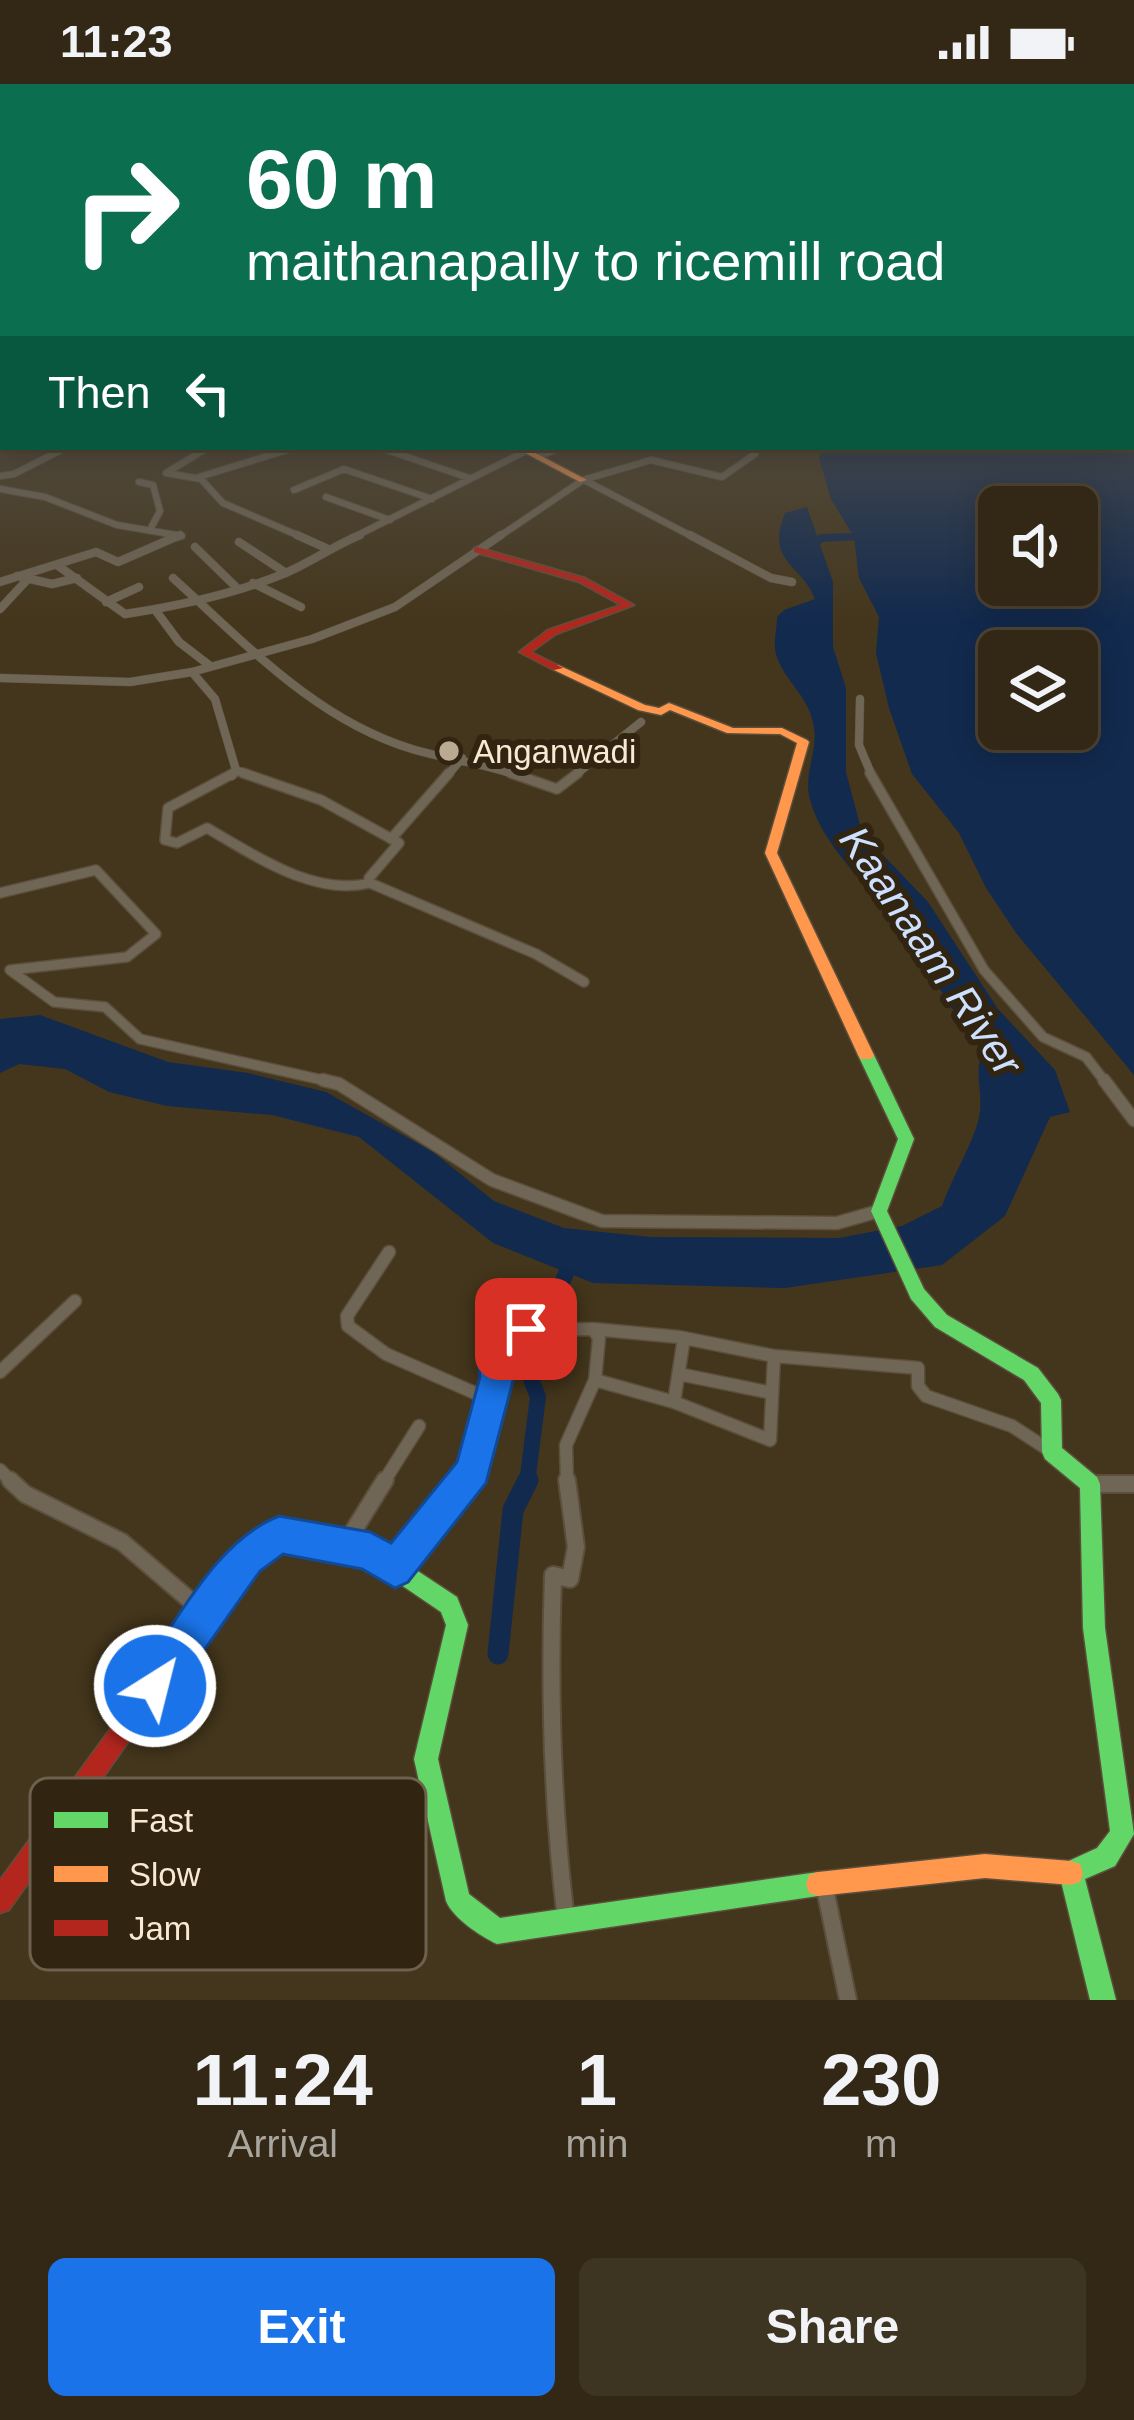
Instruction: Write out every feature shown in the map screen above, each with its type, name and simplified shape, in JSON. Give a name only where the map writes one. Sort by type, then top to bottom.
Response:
[{"type":"street","points":[[0,476],[14,474],[61,450]]},
{"type":"street","points":[[203,450],[166,472],[202,479],[223,503],[326,548]]},
{"type":"street","points":[[202,479],[202,475],[287,450]]},
{"type":"street","points":[[387,450],[469,478]]},
{"type":"street","points":[[0,678],[130,682],[192,672],[312,639],[394,607],[583,480],[651,460],[722,477],[756,450]]},
{"type":"street","points":[[57,565],[125,614],[156,610],[286,573],[326,548],[527,451],[770,578],[792,582]]},
{"type":"street","points":[[294,490],[344,469],[432,499]]},
{"type":"street","points":[[139,482],[153,485],[160,511],[152,526]]},
{"type":"street","points":[[0,489],[43,495],[118,525],[152,526],[182,536],[118,562],[96,551],[0,582]]},
{"type":"street","points":[[326,497],[391,520]]},
{"type":"street","points":[[239,542],[286,573]]},
{"type":"street","points":[[195,547],[237,588]]},
{"type":"street","points":[[477,550],[596,583],[622,595],[629,605],[552,632],[524,652],[642,708],[661,712],[668,706],[740,734],[784,731],[797,734],[803,742],[772,853],[906,1139],[880,1215],[917,1294],[941,1321],[1031,1374],[1051,1400],[1052,1452]]},
{"type":"street","points":[[16,576],[52,584],[77,578]]},
{"type":"street","points":[[173,578],[296,689],[358,726],[412,749],[462,758],[557,789],[641,722]]},
{"type":"street","points":[[0,609],[26,581]]},
{"type":"street","points":[[253,583],[301,607]]},
{"type":"street","points":[[106,602],[139,587]]},
{"type":"street","points":[[156,610],[179,642],[209,665]]},
{"type":"street","points":[[192,672],[215,700],[236,770]]},
{"type":"street","points":[[860,699],[859,745],[865,763],[984,970],[1043,1037],[1086,1057],[1134,1120]]},
{"type":"street","points":[[391,838],[462,758]]},
{"type":"street","points":[[236,770],[321,800],[399,843],[374,872],[370,884]]},
{"type":"street","points":[[236,770],[230,778],[168,808],[164,840],[177,843],[207,828],[281,870],[350,888],[370,884],[536,954],[584,982]]},
{"type":"street","points":[[0,893],[96,870],[156,934],[127,957],[10,970]]},
{"type":"street","points":[[0,960],[54,1002],[104,1007],[140,1039],[339,1084],[492,1180],[602,1221],[837,1222],[880,1215]]},
{"type":"street","points":[[389,1252],[346,1316],[348,1326],[402,1363],[491,1400]]},
{"type":"street","points":[[0,1372],[75,1301]]},
{"type":"street","points":[[566,1923],[555,1840],[548,1692],[553,1575],[570,1579],[574,1568],[575,1525],[565,1452],[595,1380],[599,1337],[593,1329]]},
{"type":"street","points":[[395,1568],[473,1470],[497,1377],[493,1342],[510,1330],[593,1329],[684,1338],[774,1356],[918,1368],[918,1387],[926,1396],[1012,1426],[1090,1484],[1134,1484]]},
{"type":"street","points":[[674,1402],[684,1338]]},
{"type":"street","points":[[595,1380],[674,1402],[770,1440],[774,1356]]},
{"type":"street","points":[[679,1374],[772,1393]]},
{"type":"street","points":[[344,1546],[419,1426]]},
{"type":"street","points":[[0,1470],[25,1494],[122,1541],[206,1614]]},
{"type":"street","points":[[88,1778],[247,1558],[279,1534],[370,1551],[449,1605],[457,1625],[426,1760],[458,1901],[497,1931],[824,1881],[978,1866],[1045,1867],[1071,1873],[1106,1857],[1122,1834],[1094,1628],[1090,1484]]},
{"type":"street","points":[[0,1901],[30,1859]]},
{"type":"street","points":[[1071,1873],[1103,2000]]},
{"type":"street","points":[[824,1881],[848,2000]]},
{"type":"water","points":[[823,450],[1134,450],[1134,1075],[1016,933],[986,888],[959,833],[912,774],[876,653],[879,617],[859,578],[854,537],[831,499],[819,458]]},
{"type":"water","points":[[807,507],[833,582],[833,647],[846,688],[846,772],[862,833],[928,902],[998,1009],[1055,1070],[1070,1112],[1050,1117],[1005,1216],[942,1265],[785,1288],[593,1283],[493,1243],[359,1137],[272,1115],[167,1106],[109,1092],[65,1069],[19,1064],[0,1073],[0,1019],[40,1015],[168,1062],[248,1073],[326,1092],[433,1152],[494,1201],[564,1228],[650,1237],[839,1238],[902,1226],[942,1206],[977,1126],[983,1051],[900,926],[828,839],[810,800],[814,727],[807,706],[779,663],[775,646],[777,617],[815,599],[779,542],[785,513]]},
{"type":"waterway","name":"Kaanaam River","points":[[809,561],[807,546],[820,538],[854,537]]},
{"type":"waterway","points":[[527,1482],[538,1397],[525,1364],[573,1258]]},
{"type":"waterway","points":[[498,1654],[513,1510],[527,1482]]},
{"type":"traffic: fast","points":[[866,1055],[906,1139],[879,1211],[917,1294],[941,1321],[1031,1374],[1051,1400],[1052,1452],[1090,1484],[1094,1628],[1122,1834],[1106,1857],[1071,1873],[1103,2000]]},
{"type":"traffic: fast","points":[[234,1576],[247,1558],[279,1534],[370,1551],[449,1605],[457,1625],[426,1759],[458,1901],[497,1931],[818,1884]]},
{"type":"traffic: slow","points":[[524,450],[583,480]]},
{"type":"traffic: slow","points":[[558,668],[642,708],[661,712],[669,706],[731,731],[782,731],[803,742],[771,853],[866,1055]]},
{"type":"traffic: slow","points":[[818,1884],[985,1866],[1071,1873]]},
{"type":"traffic: jam","points":[[477,550],[582,580],[629,605],[552,632],[524,652],[558,668]]},
{"type":"traffic: jam","points":[[89,1778],[234,1576]]},
{"type":"traffic: jam","points":[[0,1901],[30,1859]]},
{"type":"place","name":"Anganwadi","points":[[449,751]]},
{"type":"route","points":[[155,1686],[247,1558],[279,1534],[370,1551],[395,1568],[473,1470],[497,1377],[493,1342],[510,1330],[526,1329]]}]
